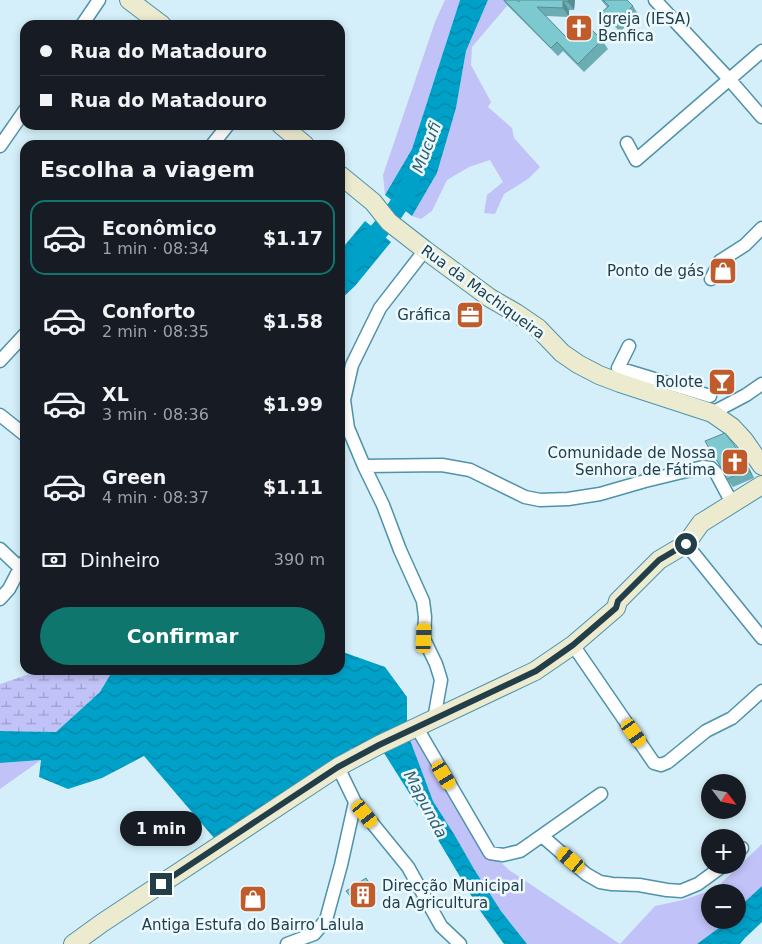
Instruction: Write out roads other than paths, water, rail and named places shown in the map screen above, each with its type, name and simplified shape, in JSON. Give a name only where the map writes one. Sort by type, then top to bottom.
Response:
[{"type":"street","points":[[85,20],[99,0]]},
{"type":"street","points":[[129,0],[155,20]]},
{"type":"street","points":[[655,0],[762,117]]},
{"type":"street","points":[[627,143],[636,160],[762,50]]},
{"type":"street","points":[[0,146],[20,117]]},
{"type":"street","points":[[216,140],[224,130]]},
{"type":"street","points":[[287,130],[299,140]]},
{"type":"street","name":"Rua da Machiqueira","points":[[345,179],[373,202],[389,222],[401,232],[490,298],[538,328],[562,353],[599,375],[712,413],[732,427],[744,440],[762,466]]},
{"type":"street","points":[[711,279],[720,261],[744,245],[762,228]]},
{"type":"street","points":[[345,396],[352,365],[380,308],[425,250]]},
{"type":"street","points":[[0,361],[20,339]]},
{"type":"street","points":[[629,346],[618,368],[710,396]]},
{"type":"street","points":[[712,413],[762,384]]},
{"type":"street","points":[[345,407],[348,428],[423,601],[425,617],[424,638],[441,680],[434,719]]},
{"type":"street","points":[[0,415],[20,431]]},
{"type":"street","points":[[364,466],[442,465],[470,470],[525,497],[540,500],[568,499],[600,494],[703,467],[711,468],[716,473],[732,503]]},
{"type":"street","points":[[73,944],[110,917],[338,767],[379,745],[536,671],[573,645],[616,608],[618,601],[659,560],[686,544],[701,523],[762,485]]},
{"type":"street","points":[[686,544],[762,638]]},
{"type":"street","points":[[0,549],[20,563]]},
{"type":"street","points":[[0,600],[9,589],[20,568]]},
{"type":"street","points":[[573,645],[654,763],[661,765],[668,762],[706,731],[732,718],[762,691]]},
{"type":"street","points":[[412,730],[490,853],[503,855],[520,851],[600,794]]},
{"type":"street","points":[[338,767],[355,802],[408,868],[441,926],[460,944]]},
{"type":"street","points":[[287,944],[314,934],[326,920],[355,802]]},
{"type":"street","points":[[542,836],[586,874],[600,882],[681,891],[698,884],[713,874]]},
{"type":"water","points":[[460,0],[488,0],[466,51],[456,108],[437,173],[412,216],[385,195],[412,149]]},
{"type":"water","points":[[365,221],[391,242],[345,295],[345,245]]},
{"type":"water","name":"Mapunda","points":[[345,653],[385,667],[407,697],[407,732],[433,801],[501,911],[527,944],[504,944],[481,912],[379,745],[352,748],[214,838],[144,756],[102,778],[68,789],[39,777],[41,760],[0,763],[0,731],[56,732],[100,692],[110,675],[345,675]]},
{"type":"water","points":[[762,886],[762,922],[740,944],[697,944],[717,929],[746,929],[746,901]]},
{"type":"waterway","name":"Mucufi","points":[[345,268],[387,221],[410,185]]},
{"type":"place","name":"Igreja (IESA) Benfica","points":[[579,28]]},
{"type":"place","name":"Ponto de gás","points":[[723,271]]},
{"type":"place","name":"Gráfica","points":[[470,315]]},
{"type":"place","name":"Rolote","points":[[722,382]]},
{"type":"place","name":"Comunidade de Nossa Senhora de Fátima","points":[[735,462]]},
{"type":"place","name":"Direcção Municipal da Agricultura","points":[[363,895]]},
{"type":"place","name":"Antiga Estufa do Bairro Lalula","points":[[253,899]]}]
